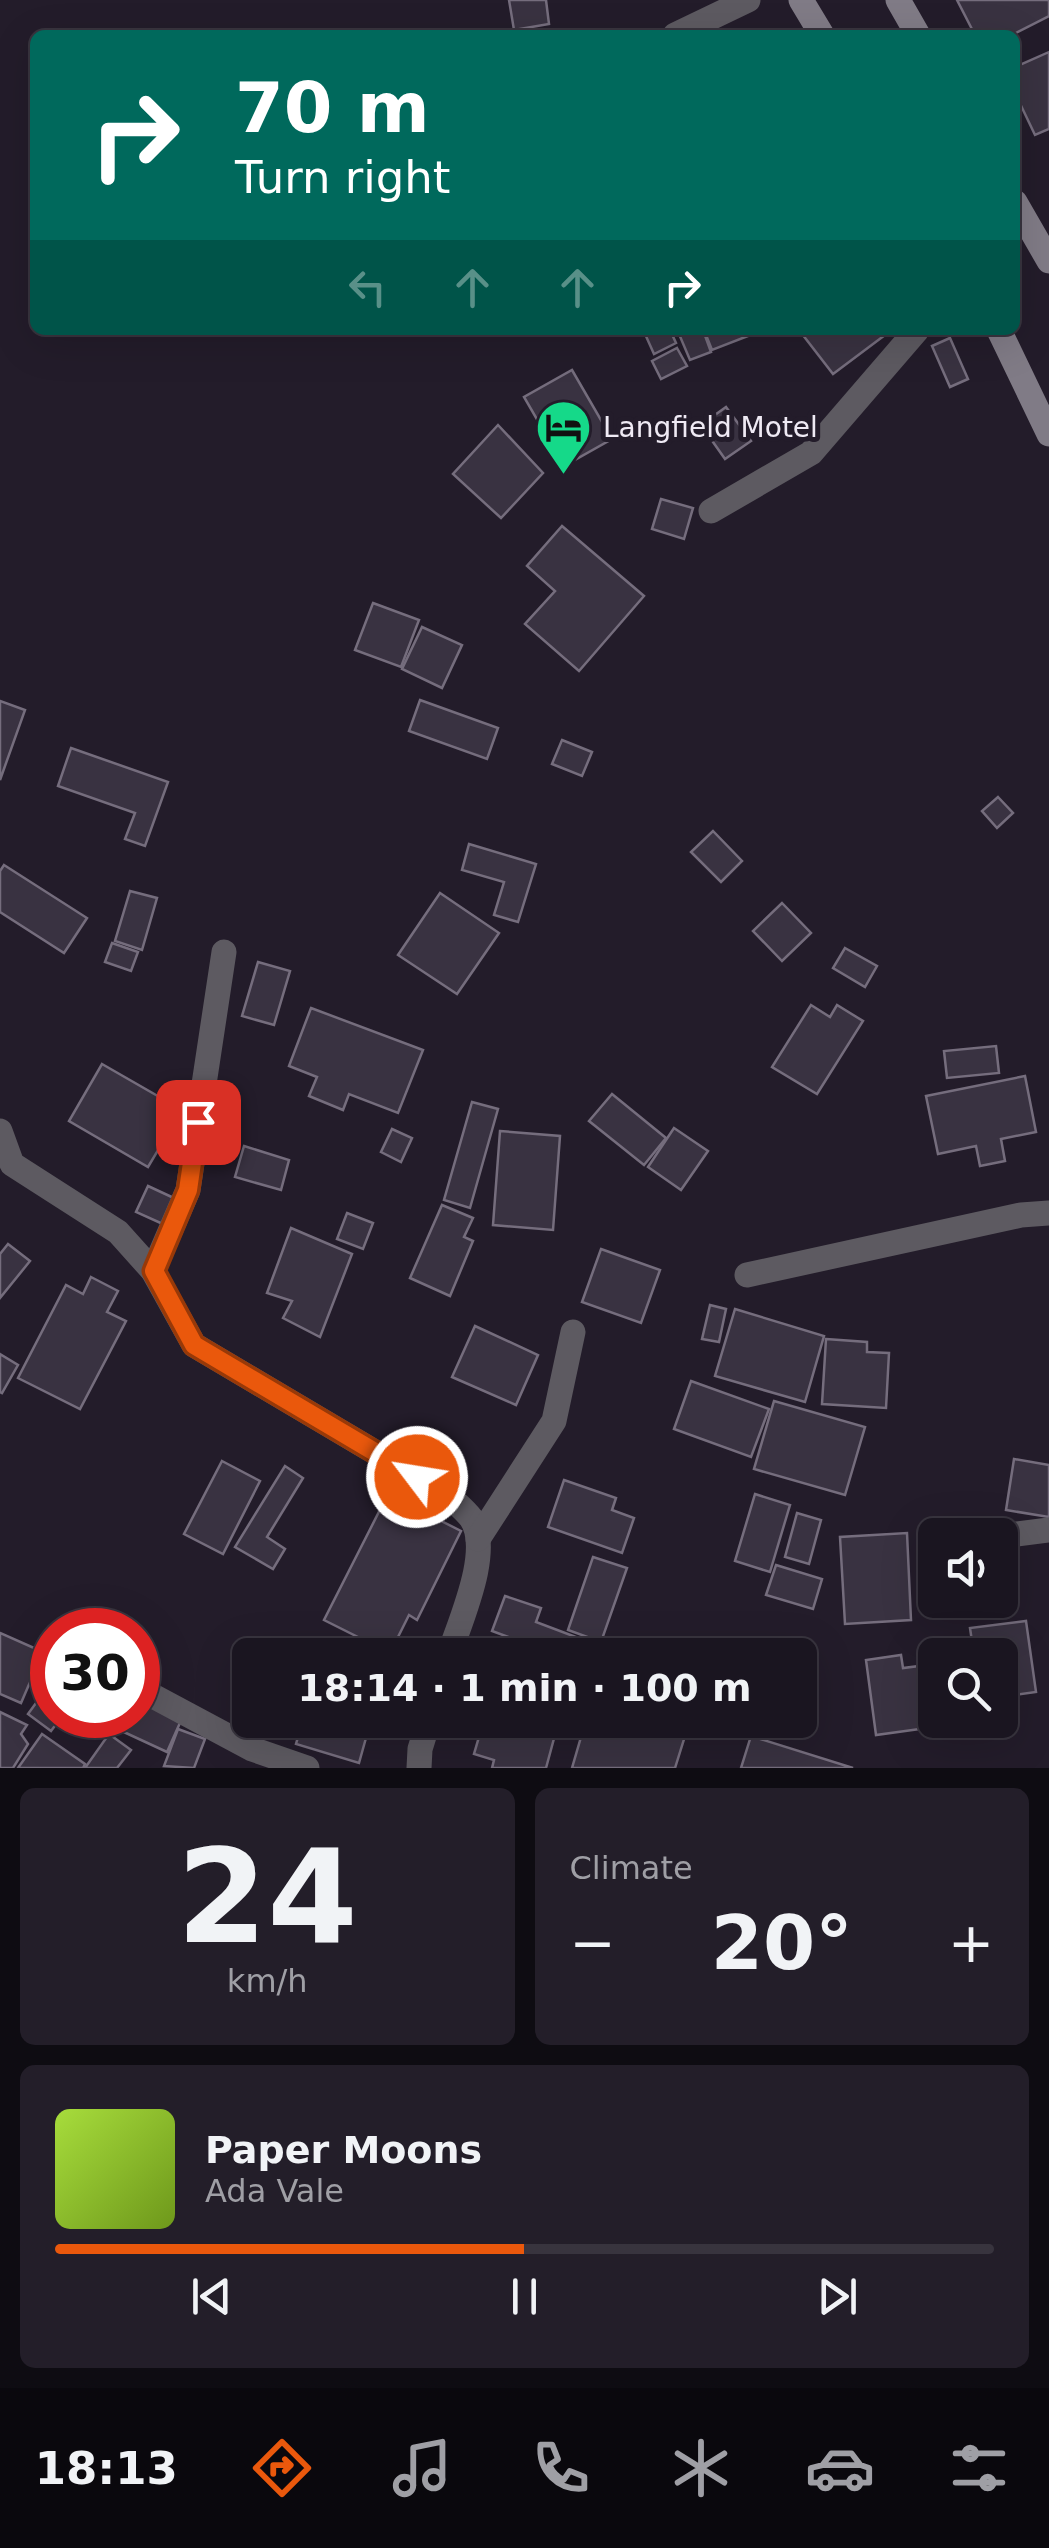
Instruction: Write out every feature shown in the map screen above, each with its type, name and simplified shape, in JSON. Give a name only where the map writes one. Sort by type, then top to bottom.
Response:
[{"type":"main road","points":[[801,0],[819,30]]},
{"type":"main road","points":[[898,0],[915,30]]},
{"type":"main road","points":[[1020,211],[1049,260]]},
{"type":"main road","points":[[1001,335],[1049,434]]},
{"type":"street","points":[[685,30],[748,0]]},
{"type":"street","points":[[711,511],[811,454],[913,335]]},
{"type":"street","points":[[154,1271],[188,1190],[224,952]]},
{"type":"street","points":[[0,1131],[12,1164],[118,1232],[154,1271],[194,1345],[449,1496],[472,1520],[478,1539],[478,1564],[454,1638]]},
{"type":"street","points":[[747,1275],[1049,1213]]},
{"type":"street","points":[[478,1539],[554,1421],[573,1332]]},
{"type":"street","points":[[1018,1534],[1049,1530]]},
{"type":"street","points":[[160,1700],[252,1749],[307,1768]]},
{"type":"street","points":[[419,1768],[423,1738]]},
{"type":"building","points":[[509,0],[546,0],[549,24],[514,30]]},
{"type":"building","points":[[957,0],[1049,0],[1049,16],[1020,31],[972,30]]},
{"type":"building","points":[[1049,52],[1049,129],[1035,135],[1020,104],[1020,65]]},
{"type":"building","points":[[645,335],[672,335],[676,343],[654,354]]},
{"type":"building","points":[[679,335],[705,335],[711,352],[690,360]]},
{"type":"building","points":[[706,335],[748,335],[748,336],[712,350]]},
{"type":"building","points":[[803,335],[885,335],[833,374]]},
{"type":"building","points":[[950,338],[968,379],[950,387],[932,346]]},
{"type":"building","points":[[677,348],[687,366],[661,379],[652,361]]},
{"type":"building","points":[[572,370],[612,439],[564,466],[524,397]]},
{"type":"building","points":[[726,407],[751,441],[725,459],[701,425]]},
{"type":"building","points":[[498,425],[543,473],[501,518],[453,474]]},
{"type":"building","points":[[661,499],[693,508],[684,539],[652,529]]},
{"type":"building","points":[[562,526],[644,596],[579,671],[525,624],[555,591],[527,566]]},
{"type":"building","points":[[373,603],[419,620],[401,667],[355,650]]},
{"type":"building","points":[[422,627],[462,645],[442,688],[402,669]]},
{"type":"building","points":[[420,700],[498,728],[487,759],[409,731]]},
{"type":"building","points":[[0,701],[25,710],[0,780]]},
{"type":"building","points":[[562,740],[592,752],[582,776],[552,764]]},
{"type":"building","points":[[71,748],[168,782],[145,846],[125,839],[135,813],[58,786]]},
{"type":"building","points":[[998,797],[1013,813],[997,828],[982,811]]},
{"type":"building","points":[[713,831],[742,861],[721,882],[691,852]]},
{"type":"building","points":[[469,844],[536,864],[518,922],[494,915],[504,882],[462,870]]},
{"type":"building","points":[[4,865],[87,918],[64,953],[0,912],[0,871]]},
{"type":"building","points":[[130,891],[157,898],[142,950],[115,941]]},
{"type":"building","points":[[440,893],[499,933],[457,994],[398,955]]},
{"type":"building","points":[[782,903],[811,933],[782,961],[753,931]]},
{"type":"building","points":[[112,943],[138,952],[131,971],[105,962]]},
{"type":"building","points":[[845,948],[877,966],[865,987],[833,968]]},
{"type":"building","points":[[258,962],[290,971],[274,1025],[242,1016]]},
{"type":"building","points":[[811,1005],[830,1017],[837,1005],[863,1021],[817,1094],[772,1067]]},
{"type":"building","points":[[311,1008],[423,1050],[398,1113],[349,1094],[343,1110],[309,1096],[317,1077],[289,1066]]},
{"type":"building","points":[[996,1046],[999,1073],[947,1078],[944,1051]]},
{"type":"building","points":[[102,1064],[182,1110],[148,1167],[69,1121]]},
{"type":"building","points":[[1025,1076],[1036,1132],[1001,1139],[1005,1161],[980,1166],[976,1146],[938,1154],[926,1096]]},
{"type":"building","points":[[612,1094],[666,1138],[644,1165],[589,1121]]},
{"type":"building","points":[[472,1102],[498,1109],[470,1208],[444,1200]]},
{"type":"building","points":[[674,1128],[708,1151],[681,1190],[648,1167]]},
{"type":"building","points":[[392,1129],[412,1138],[401,1162],[381,1152]]},
{"type":"building","points":[[500,1131],[560,1136],[553,1230],[493,1225]]},
{"type":"building","points":[[244,1146],[289,1160],[281,1190],[235,1177]]},
{"type":"building","points":[[148,1186],[176,1199],[165,1225],[136,1212]]},
{"type":"building","points":[[442,1205],[473,1218],[464,1237],[473,1241],[450,1296],[410,1278]]},
{"type":"building","points":[[347,1213],[373,1223],[363,1249],[337,1239]]},
{"type":"building","points":[[291,1228],[352,1254],[320,1337],[283,1318],[292,1301],[267,1293]]},
{"type":"building","points":[[8,1244],[30,1261],[0,1298],[0,1254]]},
{"type":"building","points":[[601,1249],[660,1270],[641,1323],[582,1302]]},
{"type":"building","points":[[91,1277],[118,1291],[107,1312],[126,1321],[80,1409],[18,1378],[66,1285],[83,1294]]},
{"type":"building","points":[[710,1305],[726,1309],[719,1342],[702,1339]]},
{"type":"building","points":[[735,1309],[824,1336],[805,1402],[715,1376]]},
{"type":"building","points":[[475,1326],[538,1355],[516,1405],[452,1377]]},
{"type":"building","points":[[826,1339],[867,1342],[867,1352],[889,1353],[886,1408],[822,1404]]},
{"type":"building","points":[[0,1354],[18,1365],[2,1393],[0,1392]]},
{"type":"building","points":[[691,1381],[769,1409],[751,1457],[674,1429]]},
{"type":"building","points":[[774,1401],[865,1427],[845,1495],[754,1469]]},
{"type":"building","points":[[1014,1459],[1049,1465],[1049,1517],[1006,1510]]},
{"type":"building","points":[[222,1461],[260,1481],[223,1554],[184,1534]]},
{"type":"building","points":[[285,1466],[303,1478],[267,1537],[285,1549],[273,1569],[235,1547]]},
{"type":"building","points":[[564,1480],[616,1498],[612,1510],[634,1518],[622,1553],[548,1527]]},
{"type":"building","points":[[388,1494],[461,1531],[417,1620],[409,1615],[398,1638],[360,1638],[324,1620]]},
{"type":"building","points":[[755,1494],[790,1505],[770,1572],[735,1561]]},
{"type":"building","points":[[797,1513],[821,1520],[809,1564],[785,1557]]},
{"type":"building","points":[[907,1533],[911,1620],[845,1624],[840,1537]]},
{"type":"building","points":[[593,1557],[627,1568],[602,1638],[568,1630]]},
{"type":"building","points":[[776,1565],[822,1579],[813,1609],[766,1595]]},
{"type":"building","points":[[505,1596],[541,1608],[536,1622],[578,1638],[511,1638],[492,1631]]},
{"type":"building","points":[[1026,1621],[1036,1692],[1018,1694],[1018,1638],[971,1638],[970,1628]]},
{"type":"building","points":[[0,1633],[30,1646],[30,1682],[21,1703],[0,1694]]},
{"type":"building","points":[[901,1655],[903,1668],[918,1666],[918,1729],[876,1735],[866,1660]]},
{"type":"building","points":[[160,1705],[183,1716],[167,1752],[137,1738],[160,1738]]},
{"type":"building","points":[[0,1712],[27,1725],[21,1734],[28,1744],[13,1768],[0,1768]]},
{"type":"building","points":[[178,1729],[205,1739],[194,1768],[164,1766]]},
{"type":"building","points":[[39,1738],[48,1738],[85,1764],[83,1768],[18,1768]]},
{"type":"building","points":[[106,1738],[114,1738],[131,1750],[117,1768],[85,1768]]},
{"type":"building","points":[[298,1738],[366,1738],[359,1763],[296,1744]]},
{"type":"building","points":[[479,1738],[554,1738],[546,1768],[492,1768],[494,1760],[474,1754]]},
{"type":"building","points":[[581,1738],[684,1738],[675,1768],[572,1768]]},
{"type":"building","points":[[750,1738],[757,1738],[853,1768],[741,1768]]},
{"type":"place","name":"Langfield Motel","points":[[564,476]]},
{"type":"route","points":[[198,1122],[188,1190],[154,1271],[194,1345],[417,1477]]}]
